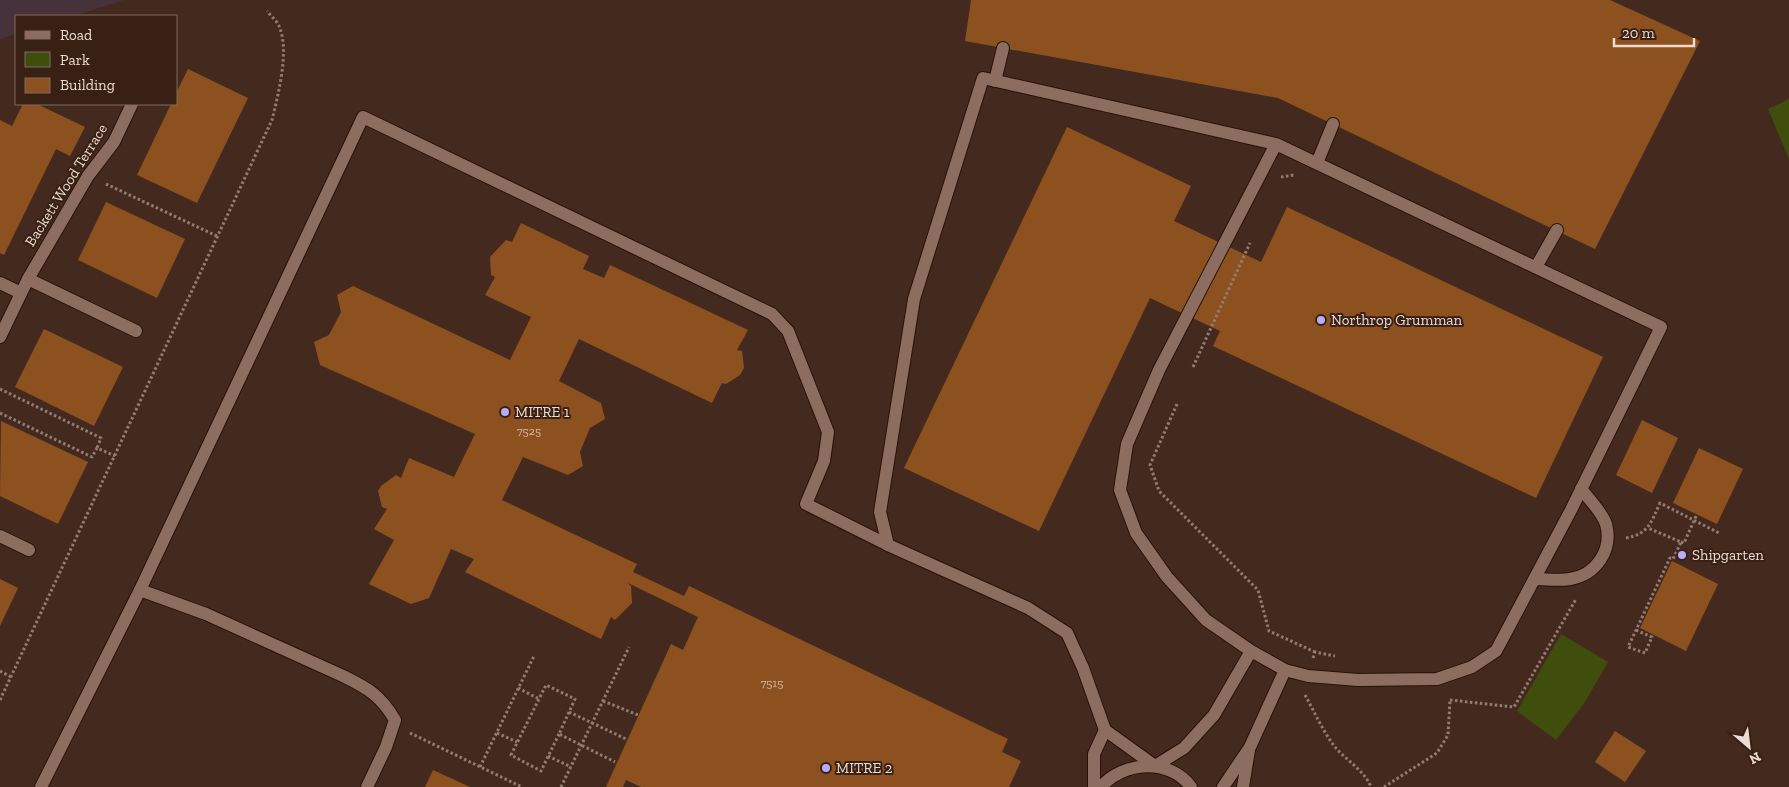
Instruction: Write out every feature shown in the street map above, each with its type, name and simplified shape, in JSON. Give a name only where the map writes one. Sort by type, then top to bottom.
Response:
[{"type":"street","points":[[995,81],[1003,48]]},
{"type":"street","points":[[888,545],[880,512],[914,300],[983,78],[1276,144],[1661,327],[1581,489],[1496,651],[1472,667],[1437,680],[1358,680],[1308,676],[1285,670],[1206,620],[1167,577],[1136,533],[1120,490],[1127,444],[1159,370],[1276,144]]},
{"type":"street","name":"Backett Wood Terrace","points":[[0,336],[28,279],[88,176],[114,142],[132,105]]},
{"type":"street","points":[[40,787],[140,590],[363,117],[772,314],[788,330],[828,432],[824,461],[806,504],[888,545],[1028,608],[1067,633],[1083,668],[1105,730],[1156,766],[1173,772],[1191,787]]},
{"type":"street","points":[[1317,163],[1333,124]]},
{"type":"street","points":[[1536,267],[1557,230]]},
{"type":"street","points":[[28,279],[136,332]]},
{"type":"street","points":[[0,284],[21,293]]},
{"type":"street","points":[[1535,579],[1570,580],[1594,569],[1602,558],[1608,538],[1605,523],[1581,489]]},
{"type":"street","points":[[0,536],[29,550]]},
{"type":"street","points":[[140,590],[206,614],[364,686],[384,701],[395,720],[370,786]]},
{"type":"street","points":[[1101,787],[1120,772],[1138,766],[1156,766],[1184,748],[1214,715],[1251,650]]},
{"type":"street","points":[[1223,787],[1250,747],[1285,670]]},
{"type":"street","points":[[1094,787],[1094,754],[1105,730]]},
{"type":"street","points":[[1243,787],[1250,747]]},
{"type":"path","points":[[0,700],[219,237],[272,120],[281,80],[283,43],[279,26],[267,10]]},
{"type":"path","points":[[1276,186],[1280,177],[1296,175]]},
{"type":"path","points":[[88,176],[219,237]]},
{"type":"path","points":[[1193,366],[1252,238]]},
{"type":"path","points":[[0,389],[101,438],[92,457],[0,413]]},
{"type":"path","points":[[1177,404],[1150,465],[1159,492],[1258,590],[1269,631],[1315,652]]},
{"type":"path","points":[[97,448],[115,456]]},
{"type":"path","points":[[1619,539],[1638,536],[1648,528],[1660,503],[1719,533]]},
{"type":"path","points":[[1648,528],[1684,544],[1698,514]]},
{"type":"path","points":[[1636,630],[1652,636],[1645,653],[1628,647],[1636,630],[1663,575],[1681,542]]},
{"type":"path","points":[[1450,700],[1514,707],[1577,597]]},
{"type":"path","points":[[561,787],[629,647]]},
{"type":"path","points":[[480,767],[534,656]]},
{"type":"path","points":[[0,671],[11,676]]},
{"type":"path","points":[[1384,787],[1437,753],[1448,734],[1450,700],[1443,678]]},
{"type":"path","points":[[546,685],[575,699],[569,712],[541,771],[511,755],[546,685]]},
{"type":"path","points":[[518,688],[539,699]]},
{"type":"path","points":[[603,701],[638,716]]},
{"type":"path","points":[[569,712],[626,739]]},
{"type":"path","points":[[393,726],[522,787]]},
{"type":"path","points":[[497,733],[517,742]]},
{"type":"path","points":[[559,734],[615,762]]},
{"type":"path","points":[[548,756],[571,766]]},
{"type":"shaded area","points":[[0,0],[124,0],[76,15],[15,15],[15,34],[0,39]]},
{"type":"green space","points":[[1789,99],[1789,159],[1768,109]]},
{"type":"green space","points":[[1561,634],[1608,662],[1585,702],[1556,740],[1517,711]]},
{"type":"building","points":[[971,0],[1610,0],[1700,41],[1595,249],[1278,98],[965,41]]},
{"type":"building","points":[[188,69],[248,98],[197,203],[137,175],[171,105],[178,105],[178,89]]},
{"type":"building","points":[[22,105],[39,105],[85,127],[70,156],[56,149],[4,255],[0,253],[0,120],[12,126]]},
{"type":"building","points":[[1067,127],[1191,186],[1174,221],[1261,262],[1287,207],[1603,357],[1536,498],[1213,346],[1220,331],[1150,298],[1039,531],[904,468]]},
{"type":"building","points":[[106,202],[185,239],[157,298],[78,260]]},
{"type":"building","points":[[521,223],[589,256],[583,269],[604,278],[610,265],[748,330],[737,350],[742,351],[744,368],[740,375],[726,384],[722,383],[712,403],[579,339],[559,381],[601,403],[605,419],[590,428],[580,452],[583,466],[568,475],[523,457],[502,500],[637,564],[633,572],[684,596],[689,586],[1008,739],[1002,752],[1021,761],[1009,787],[641,787],[626,780],[623,787],[606,787],[671,644],[683,650],[698,617],[628,583],[631,586],[632,603],[615,620],[611,617],[601,639],[465,572],[474,559],[451,549],[429,598],[411,604],[369,584],[394,540],[374,529],[387,509],[382,507],[378,491],[381,486],[396,475],[401,478],[409,458],[454,477],[475,434],[320,365],[314,342],[329,335],[341,312],[337,295],[353,286],[510,360],[531,317],[485,295],[495,277],[491,275],[490,257],[506,240],[512,242]]},
{"type":"building","points":[[44,329],[123,367],[94,426],[15,387]]},
{"type":"building","points":[[1642,420],[1678,438],[1652,493],[1616,475]]},
{"type":"building","points":[[1,421],[88,462],[58,524],[0,496]]},
{"type":"building","points":[[1699,448],[1743,469],[1717,524],[1673,503]]},
{"type":"building","points":[[1672,561],[1718,584],[1686,651],[1640,628]]},
{"type":"building","points":[[0,579],[18,588],[0,626]]},
{"type":"building","points":[[1615,731],[1646,751],[1625,782],[1595,762]]},
{"type":"building","points":[[433,770],[470,787],[425,787]]},
{"type":"place","name":"Northrop Grumman","points":[[1321,320]]},
{"type":"place","name":"MITRE 1","points":[[505,412]]},
{"type":"place","name":"Shipgarten","points":[[1682,555]]},
{"type":"place","name":"MITRE 2","points":[[826,768]]}]
